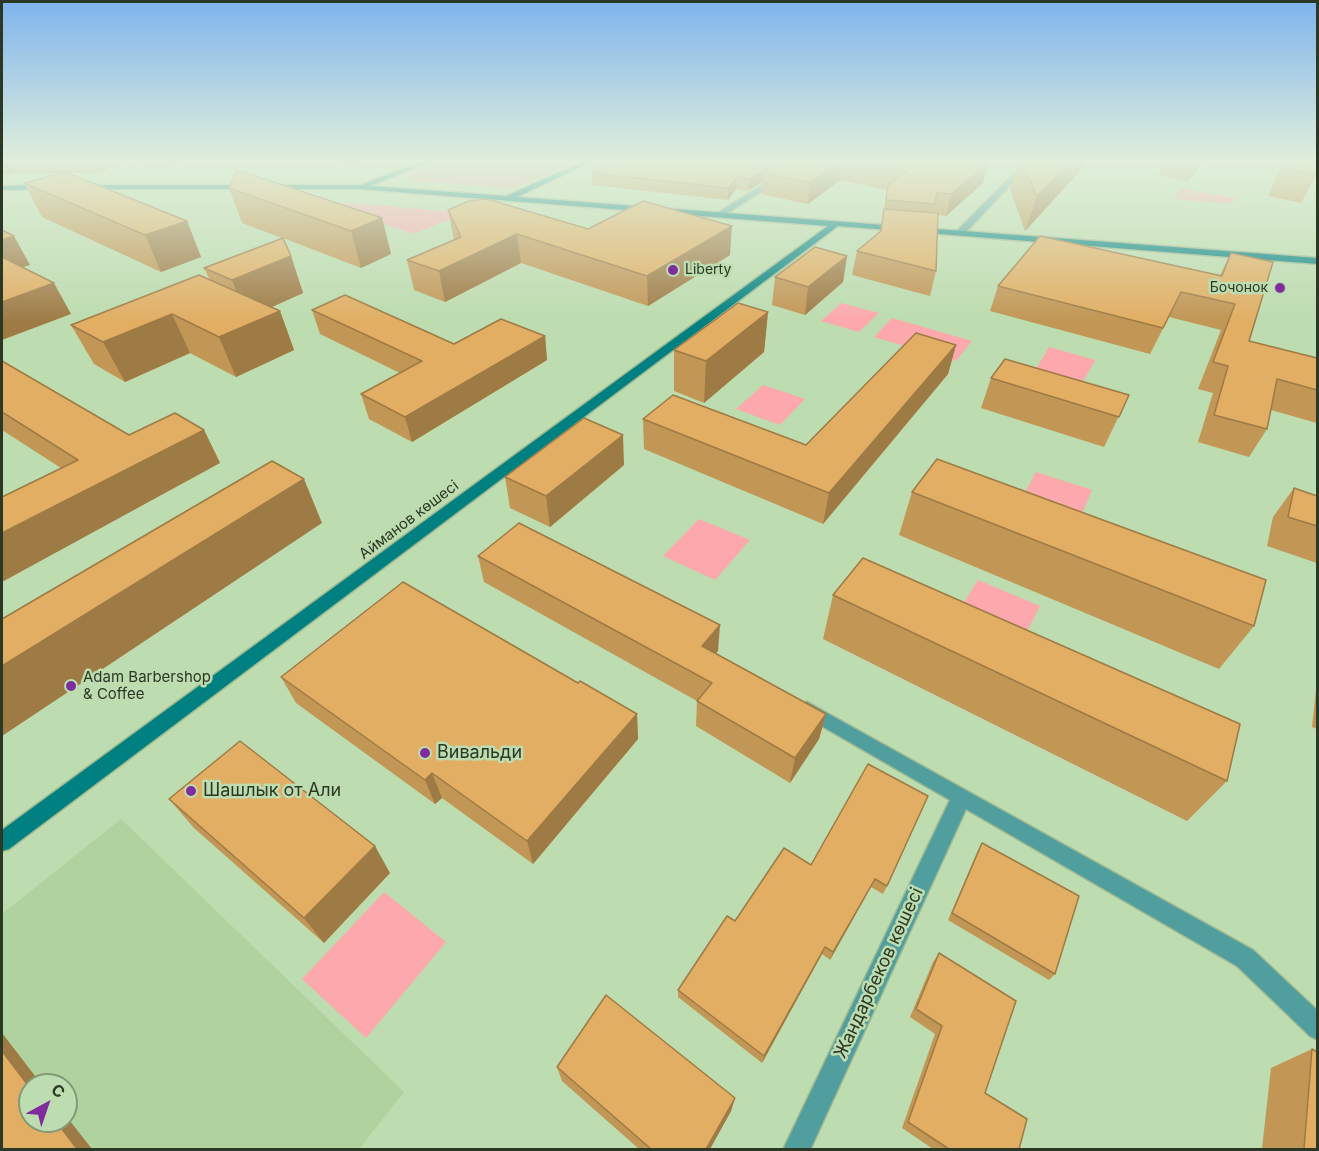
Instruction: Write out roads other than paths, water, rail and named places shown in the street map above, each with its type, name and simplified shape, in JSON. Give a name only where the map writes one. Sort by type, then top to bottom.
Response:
[{"type":"main road","points":[[728,215],[1317,261]]},
{"type":"main road","name":"Айманов көшесі","points":[[2,842],[836,224]]},
{"type":"street","points":[[960,233],[978,215]]},
{"type":"street","points":[[788,698],[1245,958],[1317,1029]]},
{"type":"street","name":"Жандарбеков көшесі","points":[[796,1149],[962,796]]},
{"type":"place","name":"Liberty","points":[[673,270]]},
{"type":"place","name":"Бочонок","points":[[1280,288]]},
{"type":"place","name":"Adam Barbershop & Coffee","points":[[71,686]]},
{"type":"place","name":"Вивальди","points":[[425,753]]},
{"type":"place","name":"Шашлык от Али","points":[[191,791]]}]
